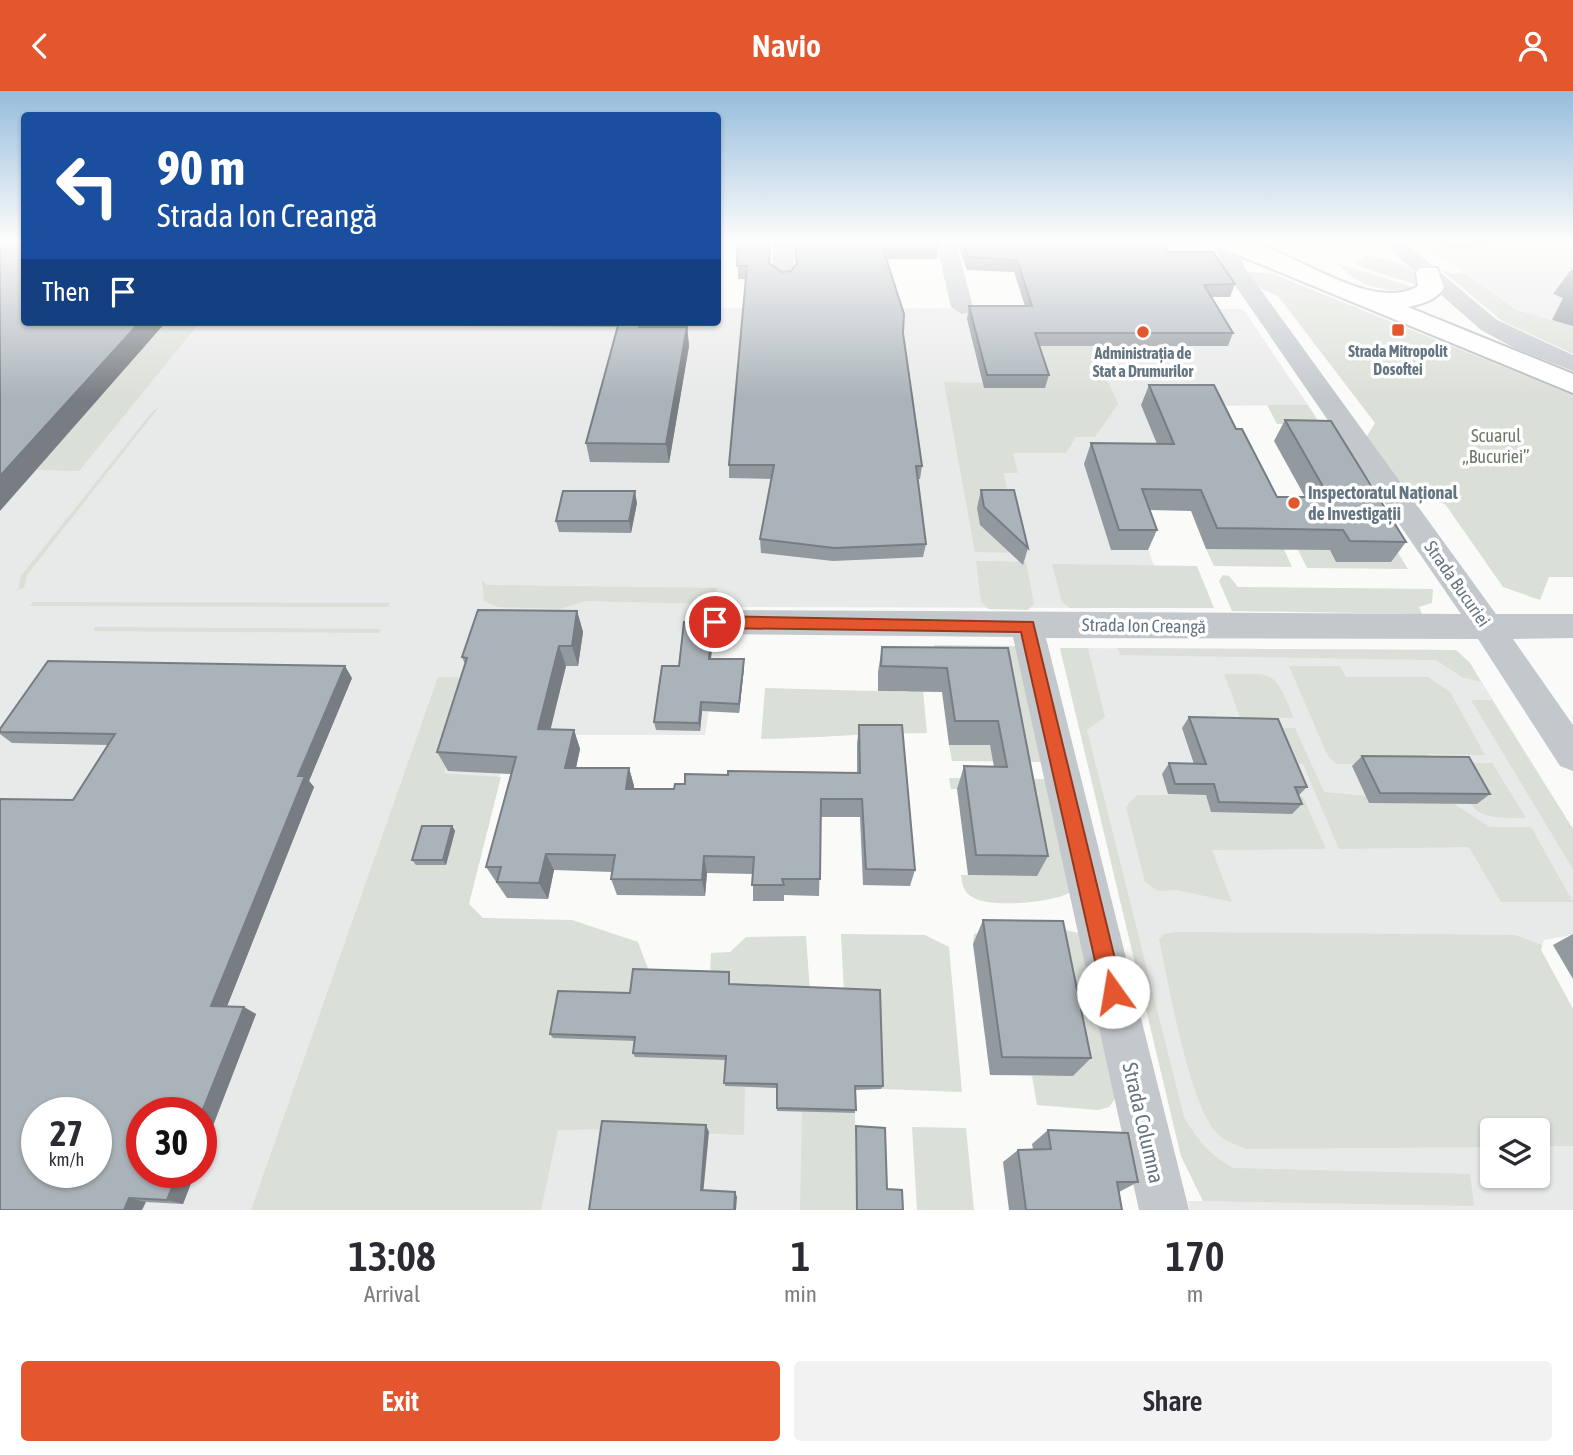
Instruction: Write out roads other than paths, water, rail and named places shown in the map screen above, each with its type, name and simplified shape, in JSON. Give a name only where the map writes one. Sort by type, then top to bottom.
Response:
[{"type":"main road","points":[[1350,294],[1573,384]]},
{"type":"main road","points":[[1362,294],[1382,299],[1414,298],[1420,294]]},
{"type":"street","points":[[959,294],[962,307]]},
{"type":"street","name":"Strada Bucuriei","points":[[1253,294],[1487,626],[1573,755]]},
{"type":"street","points":[[1451,294],[1489,325],[1526,345],[1573,364]]},
{"type":"street","name":"Strada Ion Creangă","points":[[715,622],[1027,626],[1573,626]]},
{"type":"street","name":"Strada Columna","points":[[1027,626],[1164,1210]]},
{"type":"place","name":"Strada Mitropolit Dosoftei","points":[[1398,330]]},
{"type":"place","name":"Administrația de Stat a Drumurilor","points":[[1143,332]]},
{"type":"place","name":"Inspectoratul Național de Investigații","points":[[1294,503]]},
{"type":"park label","name":"Scuarul „Bucuriei”","points":[[1496,446]]}]
